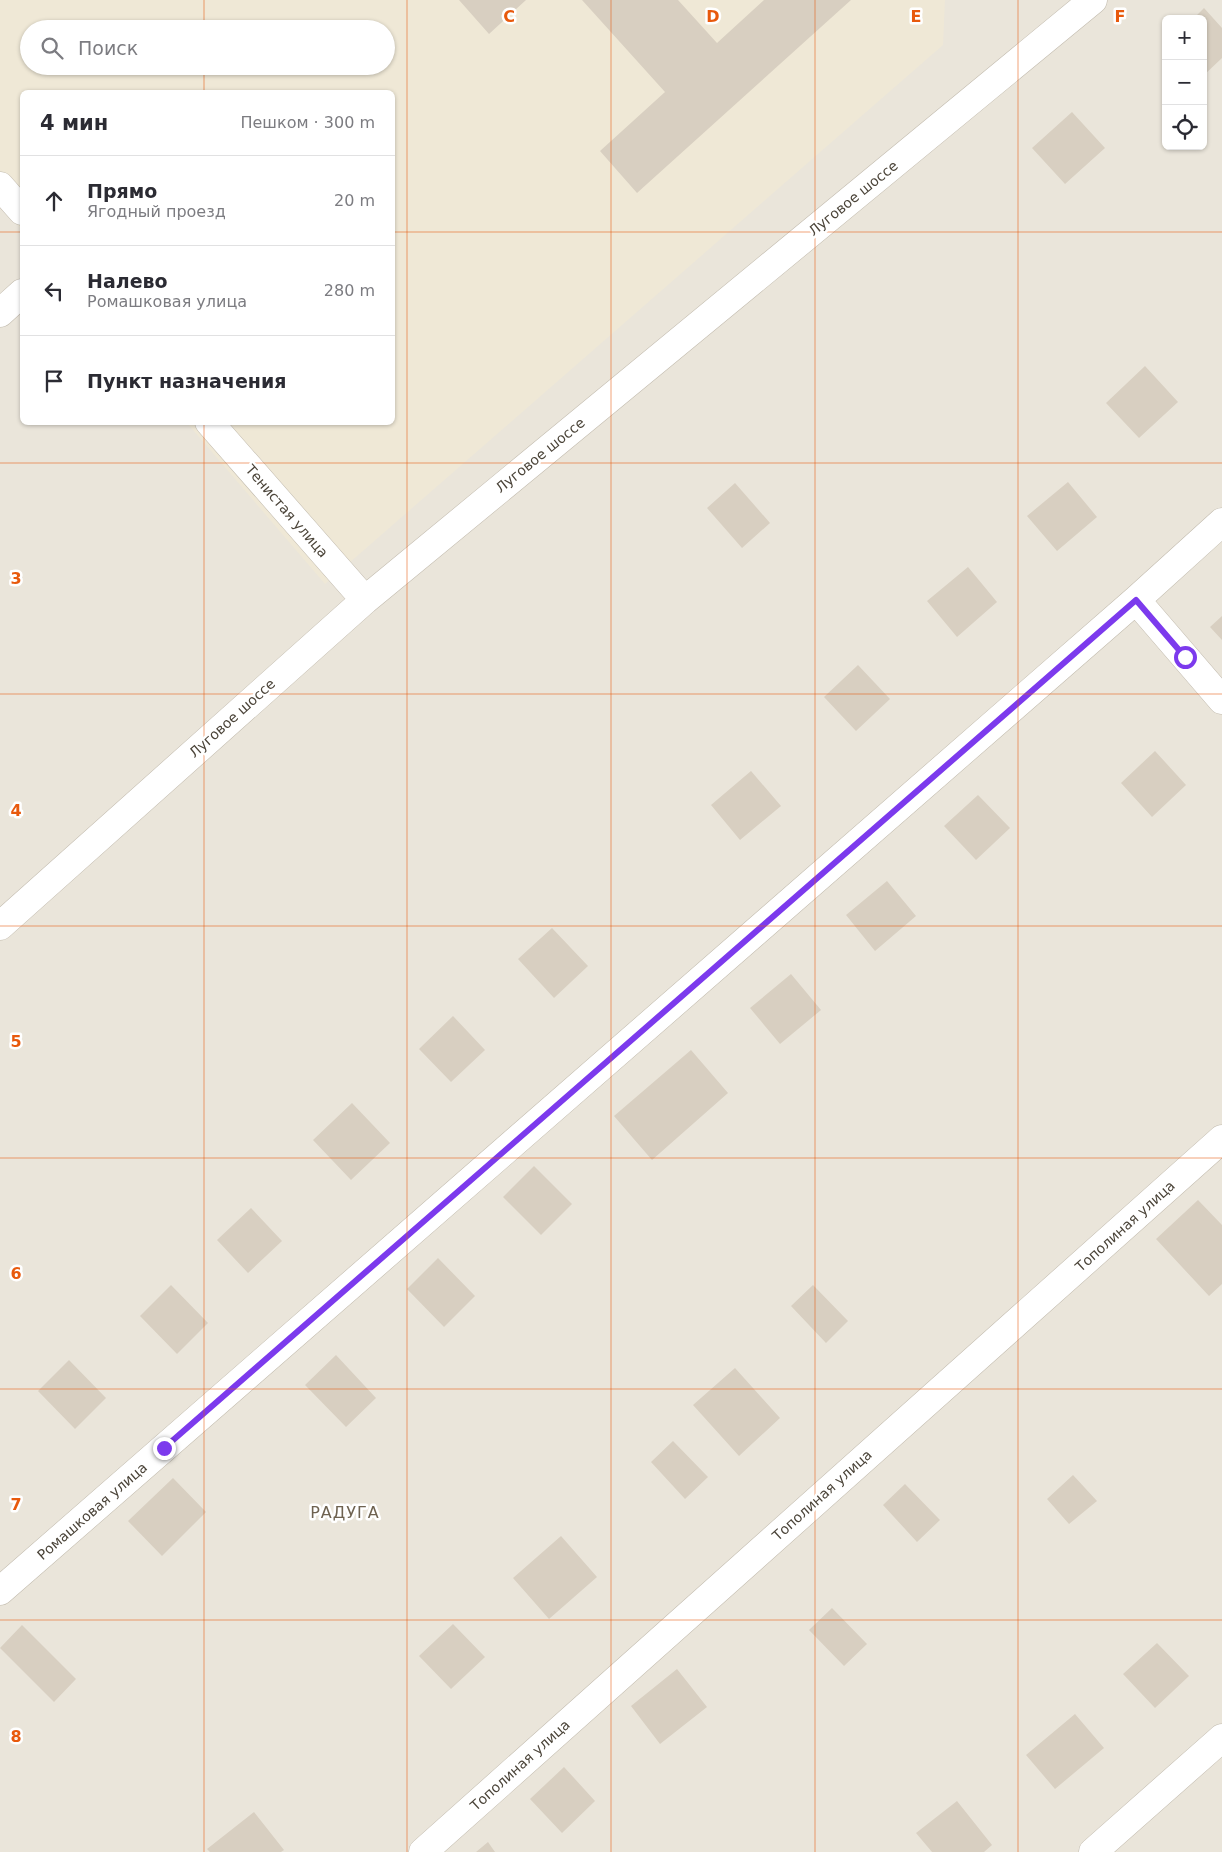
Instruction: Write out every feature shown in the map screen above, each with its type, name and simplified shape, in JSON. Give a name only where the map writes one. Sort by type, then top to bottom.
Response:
[{"type":"street","name":"Луговое шоссе","points":[[0,926],[364,600],[1093,0]]},
{"type":"street","points":[[0,186],[20,209]]},
{"type":"street","points":[[0,313],[20,295]]},
{"type":"street","name":"Тенистая улица","points":[[212,425],[364,600]]},
{"type":"street","name":"Ромашковая улица","points":[[0,1591],[1136,600],[1222,522]]},
{"type":"street","points":[[1136,600],[1222,700]]},
{"type":"street","name":"Тополиная улица","points":[[423,1852],[1222,1139]]},
{"type":"street","points":[[1092,1852],[1222,1738]]},
{"type":"shaded area","points":[[0,0],[1222,0],[1222,1852],[0,1852]]},
{"type":"shaded area","points":[[0,0],[945,0],[943,45],[325,584],[189,425],[395,425],[395,90],[20,90],[20,228],[0,203]]},
{"type":"building","points":[[459,0],[526,0],[489,34]]},
{"type":"building","points":[[582,0],[678,0],[717,43],[764,0],[851,0],[637,193],[600,151],[665,92]]},
{"type":"building","points":[[1204,8],[1222,28],[1222,58],[1207,72],[1207,15],[1197,15]]},
{"type":"building","points":[[1072,112],[1105,148],[1065,184],[1032,148]]},
{"type":"building","points":[[1145,366],[1178,402],[1139,438],[1106,403]]},
{"type":"building","points":[[1068,482],[1097,517],[1057,551],[1027,516]]},
{"type":"building","points":[[735,483],[770,523],[742,548],[707,508]]},
{"type":"building","points":[[968,567],[997,602],[957,637],[927,601]]},
{"type":"building","points":[[1222,616],[1222,640],[1210,627]]},
{"type":"building","points":[[858,665],[890,699],[856,731],[824,697]]},
{"type":"building","points":[[1155,751],[1186,785],[1152,817],[1121,783]]},
{"type":"building","points":[[751,771],[781,806],[740,840],[711,805]]},
{"type":"building","points":[[978,795],[1010,828],[976,860],[944,826]]},
{"type":"building","points":[[887,881],[916,916],[875,951],[846,915]]},
{"type":"building","points":[[552,928],[588,966],[554,998],[518,959]]},
{"type":"building","points":[[791,974],[821,1010],[780,1044],[750,1008]]},
{"type":"building","points":[[453,1016],[485,1050],[451,1082],[419,1049]]},
{"type":"building","points":[[691,1050],[728,1093],[652,1160],[614,1116]]},
{"type":"building","points":[[352,1103],[390,1143],[351,1180],[313,1140]]},
{"type":"building","points":[[534,1166],[572,1204],[541,1235],[503,1197]]},
{"type":"building","points":[[1198,1200],[1222,1225],[1222,1284],[1209,1296],[1156,1239]]},
{"type":"building","points":[[251,1208],[282,1241],[248,1273],[217,1240]]},
{"type":"building","points":[[438,1258],[475,1296],[444,1327],[407,1289]]},
{"type":"building","points":[[171,1285],[208,1323],[177,1354],[140,1316]]},
{"type":"building","points":[[813,1285],[848,1321],[826,1343],[791,1306]]},
{"type":"building","points":[[336,1355],[376,1398],[346,1427],[305,1385]]},
{"type":"building","points":[[69,1360],[106,1398],[75,1429],[38,1391]]},
{"type":"building","points":[[735,1368],[780,1418],[739,1456],[693,1405]]},
{"type":"building","points":[[673,1441],[708,1477],[685,1499],[651,1462]]},
{"type":"building","points":[[1073,1475],[1097,1501],[1069,1524],[1047,1499]]},
{"type":"building","points":[[173,1478],[206,1512],[162,1556],[128,1521]]},
{"type":"building","points":[[905,1484],[940,1520],[917,1542],[883,1505]]},
{"type":"building","points":[[561,1536],[597,1577],[549,1619],[513,1578]]},
{"type":"building","points":[[832,1608],[867,1644],[844,1666],[809,1630]]},
{"type":"building","points":[[453,1624],[485,1657],[451,1689],[419,1656]]},
{"type":"building","points":[[22,1625],[76,1679],[54,1702],[0,1648]]},
{"type":"building","points":[[1157,1643],[1189,1676],[1155,1708],[1123,1674]]},
{"type":"building","points":[[677,1669],[707,1707],[660,1744],[631,1706]]},
{"type":"building","points":[[1075,1714],[1104,1748],[1055,1789],[1026,1755]]},
{"type":"building","points":[[564,1767],[595,1801],[562,1833],[530,1799]]},
{"type":"building","points":[[957,1801],[992,1845],[984,1852],[932,1852],[916,1833]]},
{"type":"building","points":[[254,1812],[284,1850],[281,1852],[210,1852],[207,1849]]},
{"type":"building","points":[[488,1842],[495,1852],[476,1852]]},
{"type":"district","name":"РАДУГА","points":[[345,1512]]},
{"type":"route","points":[[164,1448],[1136,600],[1185,657]]}]
